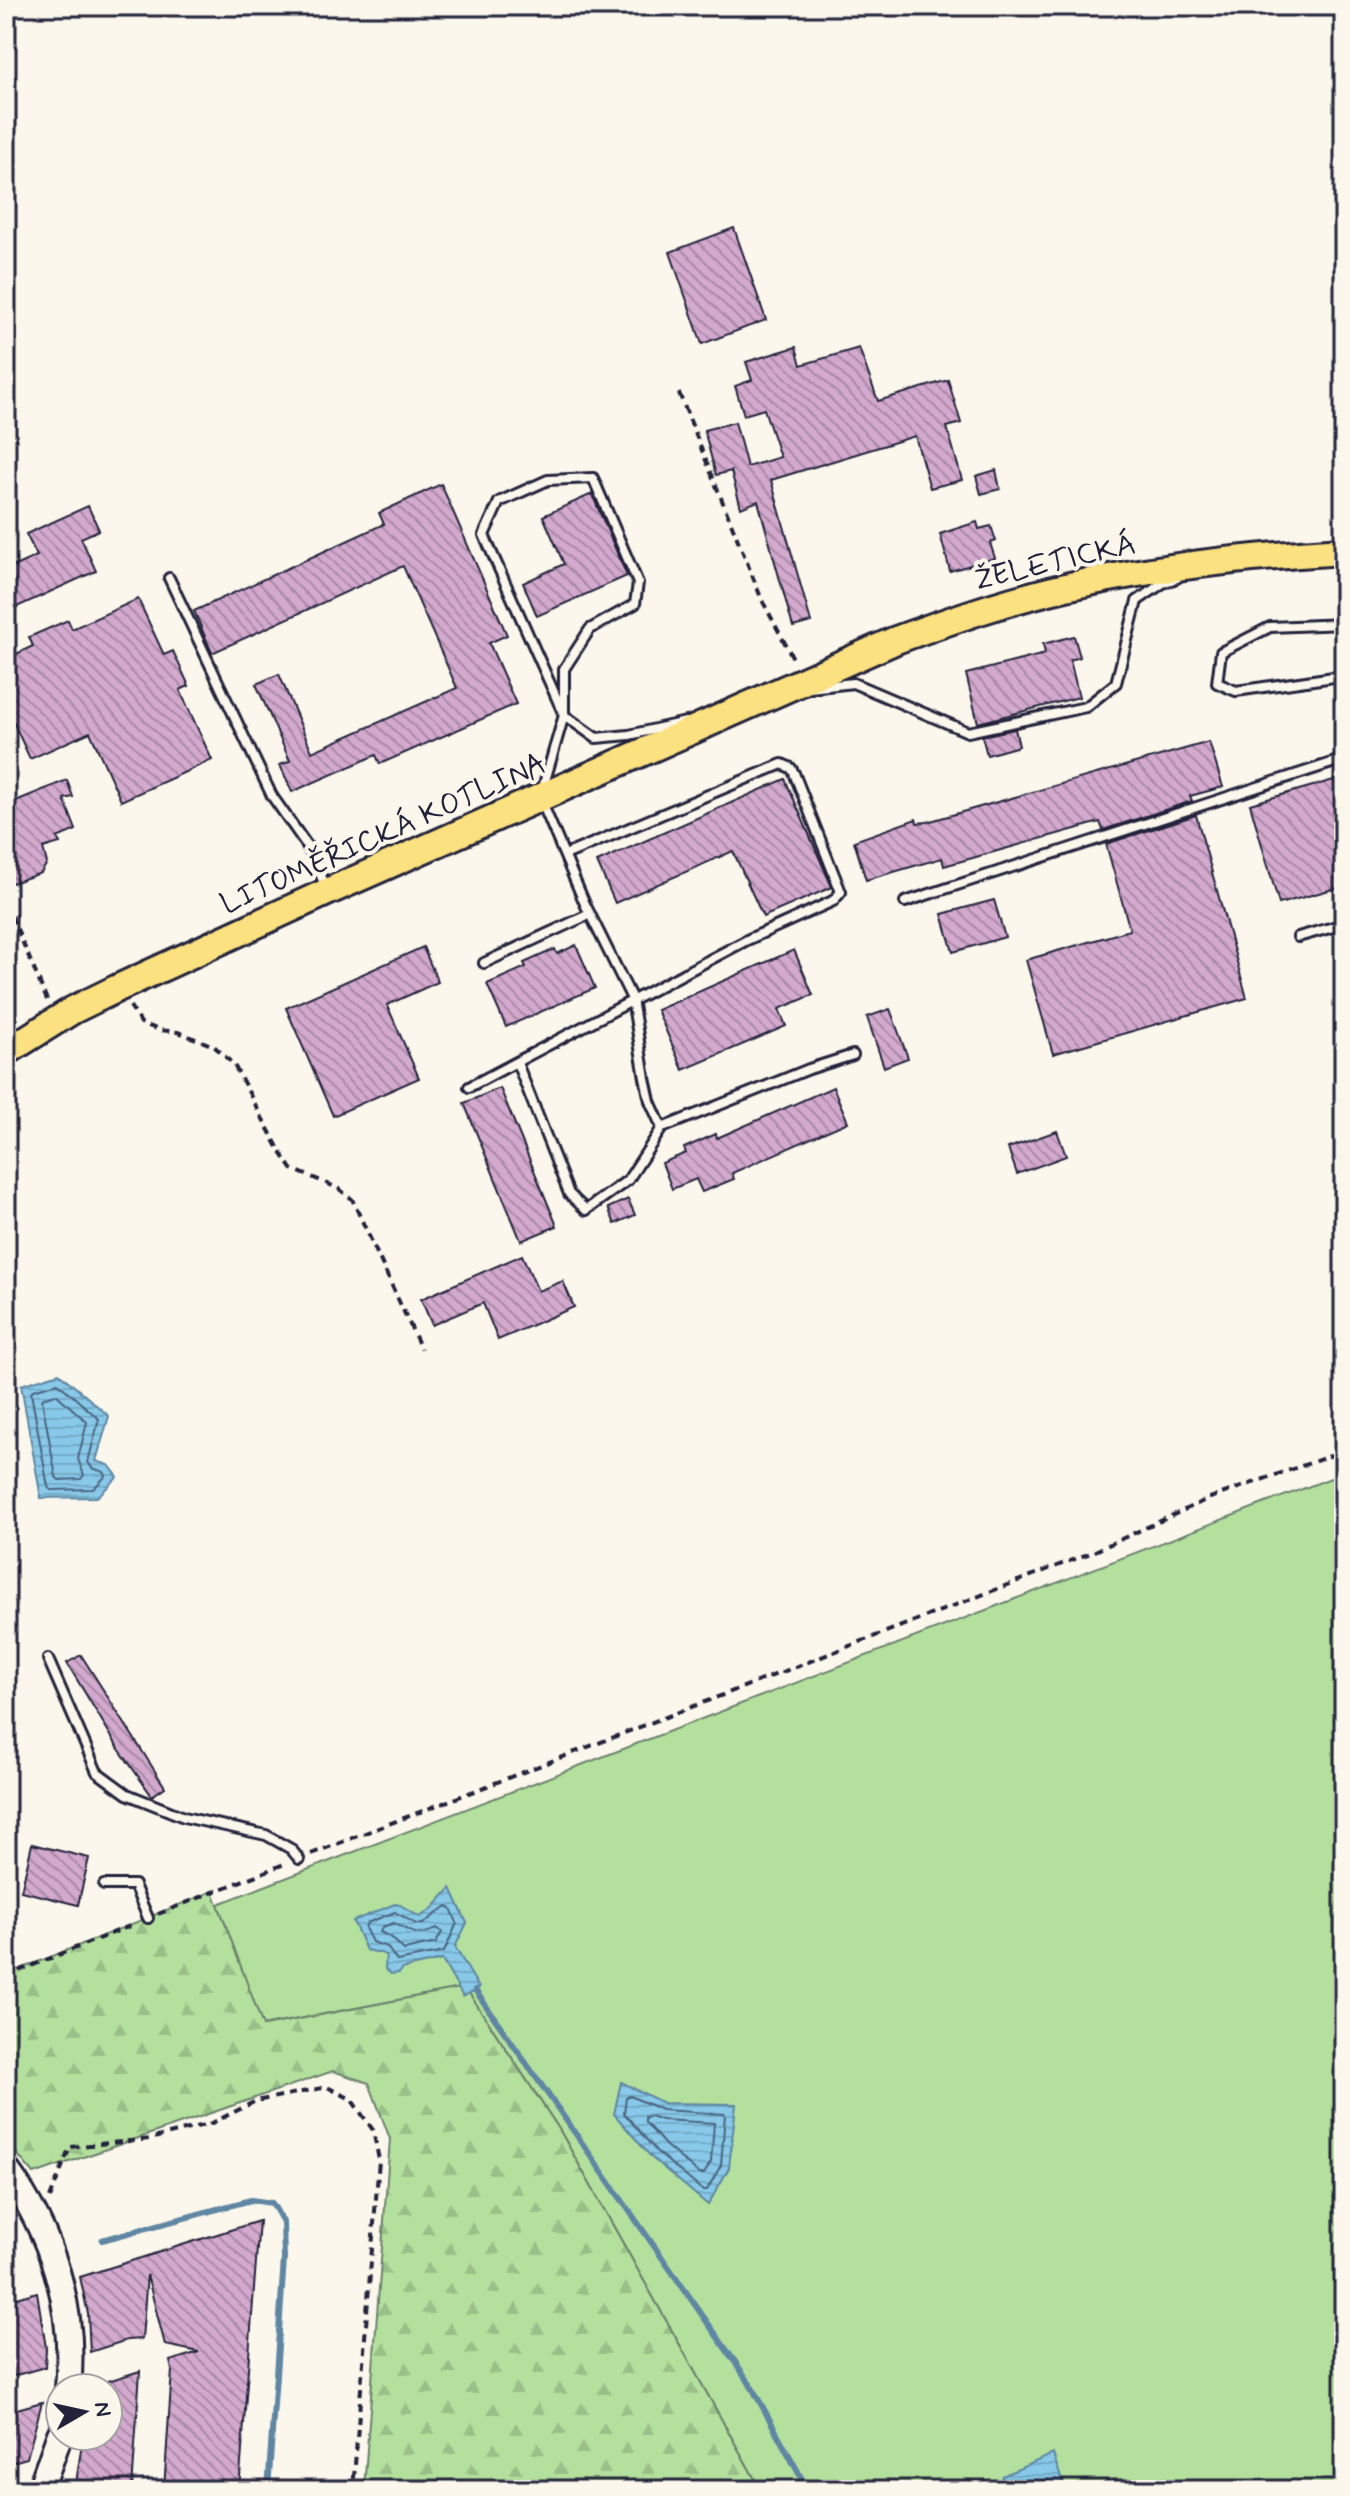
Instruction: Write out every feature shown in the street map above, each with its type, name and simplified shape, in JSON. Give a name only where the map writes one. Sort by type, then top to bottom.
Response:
[{"type":"main road","name":"ŽELETICKÁ","points":[[798,683],[896,640],[990,607],[1088,582],[1223,562],[1344,551]]},
{"type":"main road","name":"LITOMĚŘICKÁ KOTLINA","points":[[6,1052],[118,988],[798,683]]},
{"type":"main road","points":[[6,2169],[36,2215],[52,2254],[67,2319],[69,2372]]},
{"type":"main road","points":[[40,2490],[55,2452]]},
{"type":"lane","points":[[662,1128],[650,1101],[632,999],[590,914],[540,798],[564,715],[564,669],[590,629],[635,604],[638,583],[593,478],[548,480],[499,502],[484,535],[564,715],[596,738],[629,735],[682,721],[703,725]]},
{"type":"lane","points":[[798,683],[819,689],[853,683],[968,732],[1086,707],[1116,683],[1137,601],[1163,583],[1223,562]]},
{"type":"lane","points":[[169,578],[272,796],[308,847],[327,892]]},
{"type":"lane","points":[[1270,627],[1344,627],[1341,676],[1236,691],[1217,683],[1221,652],[1270,627]]},
{"type":"lane","points":[[905,902],[1344,759]]},
{"type":"lane","points":[[469,1087],[632,999],[840,896],[794,773],[787,765],[775,766],[565,855]]},
{"type":"lane","points":[[484,963],[590,914]]},
{"type":"lane","points":[[1298,937],[1344,924]]},
{"type":"lane","points":[[517,1063],[569,1194],[586,1210],[628,1180],[662,1128],[809,1069],[853,1055]]},
{"type":"lane","points":[[48,1659],[97,1772],[127,1794],[184,1817],[266,1835],[291,1849],[299,1859]]},
{"type":"lane","points":[[104,1885],[134,1885],[148,1918]]},
{"type":"path","points":[[679,393],[798,683]]},
{"type":"path","points":[[6,903],[56,1021]]},
{"type":"path","points":[[118,988],[141,1023],[159,1030],[178,1032],[214,1046],[234,1065],[292,1169],[338,1188],[352,1199],[421,1349]]},
{"type":"path","points":[[6,1976],[299,1859],[1093,1552],[1210,1498],[1344,1451]]},
{"type":"path","points":[[36,2215],[52,2196],[70,2147],[150,2139],[212,2123],[256,2101],[327,2087],[351,2099],[373,2130],[379,2160],[353,2490]]},
{"type":"green space","points":[[1344,1473],[1344,2490],[761,2490],[559,2129],[465,1987],[262,2026],[218,1904]]},
{"type":"green space","points":[[213,1891],[263,2026],[465,1987],[559,2129],[761,2490],[364,2490],[390,2139],[369,2083],[333,2071],[34,2174],[6,2141],[6,1975]]},
{"type":"water","points":[[59,1373],[109,1416],[96,1461],[109,1465],[118,1477],[97,1497],[41,1498],[21,1385]]},
{"type":"water","points":[[451,1888],[467,1923],[455,1947],[479,1988],[463,1997],[442,1960],[391,1974],[385,1969],[386,1956],[366,1950],[353,1921],[397,1903],[420,1917]]},
{"type":"water","points":[[621,2082],[663,2103],[736,2104],[729,2168],[708,2205],[652,2158],[614,2114]]},
{"type":"water","points":[[1053,2454],[1065,2490],[1002,2490],[1002,2476]]},
{"type":"building","points":[[734,228],[766,320],[702,344],[670,252]]},
{"type":"building","points":[[796,347],[801,365],[859,348],[878,401],[948,380],[961,423],[947,427],[962,480],[930,488],[915,436],[771,480],[811,622],[793,627],[758,501],[741,508],[731,471],[716,475],[704,430],[735,422],[747,467],[780,457],[764,409],[744,415],[735,386],[752,380],[746,362]]},
{"type":"building","points":[[996,470],[1000,489],[981,494],[976,476]]},
{"type":"building","points":[[441,484],[507,635],[489,643],[516,704],[380,764],[376,755],[292,792],[280,765],[290,761],[256,684],[279,674],[312,752],[457,688],[403,566],[212,653],[194,611],[384,524],[379,513]]},
{"type":"building","points":[[592,494],[627,576],[537,616],[523,583],[564,564],[543,516]]},
{"type":"building","points":[[88,506],[99,530],[81,538],[96,571],[6,612],[6,570],[37,556],[26,534]]},
{"type":"building","points":[[977,522],[979,529],[991,526],[996,541],[990,543],[995,558],[950,571],[940,534]]},
{"type":"building","points":[[138,599],[164,655],[173,651],[189,686],[180,690],[212,760],[121,801],[90,732],[30,759],[6,706],[6,659],[33,646],[29,637],[68,620],[72,629]]},
{"type":"building","points":[[1074,636],[1080,657],[1070,660],[1079,697],[978,723],[966,674],[1045,654],[1043,644]]},
{"type":"building","points":[[1015,729],[1019,746],[987,755],[982,736]]},
{"type":"building","points":[[1209,742],[1223,787],[1190,796],[1192,801],[1103,830],[1100,822],[944,866],[942,858],[866,880],[854,841],[916,819],[917,823],[927,822]]},
{"type":"building","points":[[1344,777],[1344,886],[1279,904],[1250,804]]},
{"type":"building","points":[[785,779],[832,887],[763,917],[733,851],[615,903],[597,862]]},
{"type":"building","points":[[67,780],[73,797],[64,799],[76,830],[57,838],[60,843],[43,848],[47,863],[41,873],[12,883],[6,871],[6,805]]},
{"type":"building","points":[[1196,815],[1247,998],[1053,1054],[1026,960],[1130,930],[1106,844]]},
{"type":"building","points":[[994,900],[1005,937],[953,952],[942,914]]},
{"type":"building","points":[[576,945],[595,988],[506,1027],[487,984],[526,967],[524,963],[555,949],[557,954]]},
{"type":"building","points":[[423,947],[438,982],[387,1005],[419,1078],[333,1116],[286,1008]]},
{"type":"building","points":[[794,950],[813,995],[779,1009],[786,1026],[683,1070],[657,1010]]},
{"type":"building","points":[[890,1009],[908,1058],[884,1067],[867,1017]]},
{"type":"building","points":[[833,1087],[848,1122],[732,1173],[734,1179],[702,1192],[696,1179],[672,1189],[662,1163],[686,1153],[684,1148],[716,1134],[717,1138]]},
{"type":"building","points":[[500,1088],[557,1226],[521,1241],[464,1103]]},
{"type":"building","points":[[1057,1131],[1066,1156],[1017,1174],[1008,1148]]},
{"type":"building","points":[[628,1199],[635,1215],[615,1224],[608,1208]]},
{"type":"building","points":[[522,1255],[538,1291],[563,1281],[574,1307],[498,1340],[483,1303],[432,1325],[421,1299]]},
{"type":"building","points":[[81,1655],[165,1787],[152,1796],[119,1749],[67,1663]]},
{"type":"building","points":[[32,1844],[89,1858],[78,1905],[21,1891]]},
{"type":"building","points":[[259,2221],[239,2490],[164,2490],[172,2370],[170,2361],[199,2352],[165,2345],[147,2275],[142,2339],[127,2340],[90,2352],[88,2314],[80,2277]]},
{"type":"building","points":[[37,2292],[46,2348],[45,2367],[6,2378],[6,2301]]},
{"type":"building","points":[[140,2371],[132,2490],[75,2490],[81,2452],[124,2452],[124,2376]]},
{"type":"building","points":[[42,2402],[27,2458],[6,2464],[6,2412]]},
{"type":"waterway","points":[[475,1990],[749,2382],[808,2490]]},
{"type":"waterway","points":[[102,2240],[251,2200],[272,2203],[283,2222],[284,2259],[268,2490]]}]
